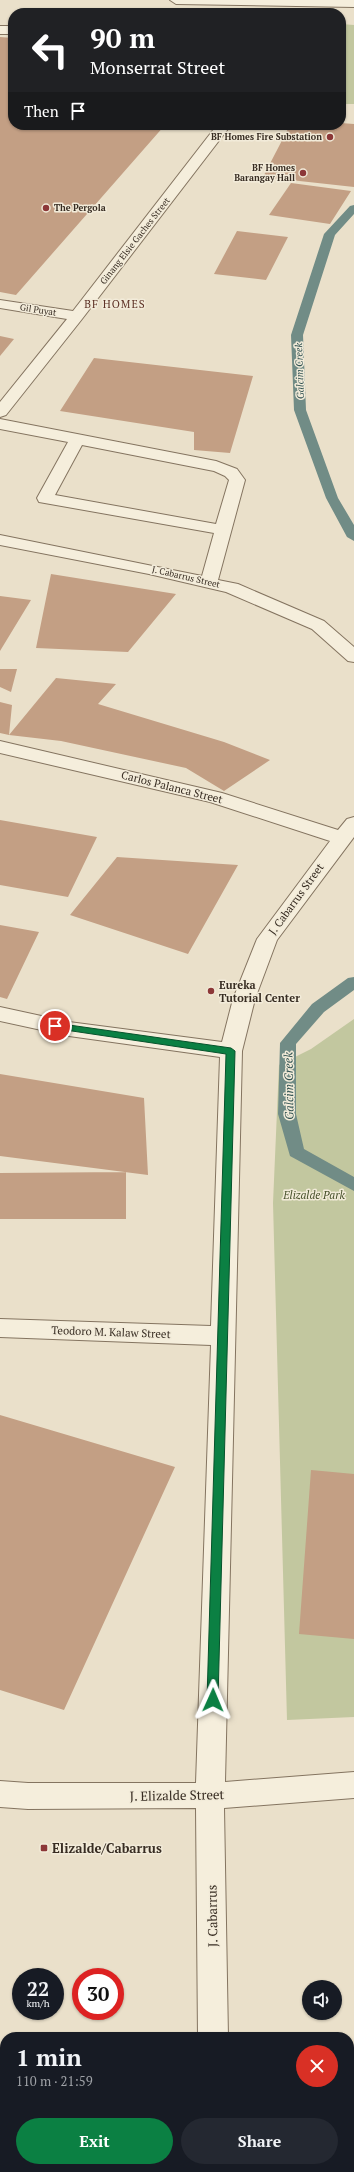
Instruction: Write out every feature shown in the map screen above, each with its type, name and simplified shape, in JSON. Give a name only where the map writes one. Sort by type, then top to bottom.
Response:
[{"type":"street","points":[[176,0],[296,5],[354,3]]},
{"type":"street","name":"Ginang Elsie Gaches Street","points":[[0,412],[77,316],[220,130]]},
{"type":"street","name":"Gil Puyat","points":[[0,304],[77,316]]},
{"type":"street","points":[[0,424],[216,466],[230,471],[236,476],[237,480],[209,581]]},
{"type":"street","points":[[78,438],[45,498],[224,530]]},
{"type":"street","name":"J. Cabarrus Street","points":[[0,540],[209,581],[232,588],[318,625],[354,657]]},
{"type":"street","name":"Carlos Palanca Street","points":[[0,747],[215,797],[348,830]]},
{"type":"street","name":"J. Cabarrus Street","points":[[210,1795],[231,1051],[244,999],[267,939],[348,830]]},
{"type":"street","points":[[0,1014],[69,1029],[231,1051]]},
{"type":"street","name":"Teodoro M. Kalaw Street","points":[[0,1328],[223,1336]]},
{"type":"street","name":"J. Elizalde Street","points":[[0,1794],[28,1796],[210,1795],[321,1789],[354,1785]]},
{"type":"street","name":"J. Cabarrus","points":[[210,1795],[213,2032]]},
{"type":"green space","points":[[346,24],[354,25],[354,104],[346,104]]},
{"type":"green space","name":"Elizalde Park","points":[[354,1019],[354,1717],[287,1720],[273,1203],[279,1065],[311,1049]]},
{"type":"building","name":"The Pergola","points":[[0,37],[8,38],[8,130],[161,130],[16,295],[0,292]]},
{"type":"building","points":[[346,123],[354,124],[354,187],[263,177],[287,130],[346,130]]},
{"type":"building","points":[[291,183],[351,191],[330,224],[269,215]]},
{"type":"building","points":[[237,231],[288,237],[266,280],[214,274]]},
{"type":"building","points":[[0,336],[14,339],[0,356]]},
{"type":"building","points":[[94,358],[253,376],[230,453],[194,450],[194,432],[60,411]]},
{"type":"building","points":[[51,574],[176,594],[128,652],[36,648]]},
{"type":"building","points":[[0,596],[31,600],[0,651]]},
{"type":"building","points":[[0,669],[17,669],[11,692],[0,687]]},
{"type":"building","points":[[56,678],[116,684],[98,704],[224,742],[270,760],[224,791],[186,768],[61,741],[9,735]]},
{"type":"building","points":[[0,702],[12,705],[9,735],[0,733]]},
{"type":"building","points":[[0,820],[97,837],[68,897],[0,885]]},
{"type":"building","points":[[117,857],[238,865],[188,954],[70,915]]},
{"type":"building","points":[[0,925],[39,932],[7,999],[0,997]]},
{"type":"building","points":[[0,1074],[144,1098],[148,1175],[0,1156]]},
{"type":"building","points":[[126,1172],[126,1219],[0,1219],[0,1173]]},
{"type":"building","points":[[0,1415],[175,1467],[64,1710],[0,1690]]},
{"type":"building","points":[[311,1470],[354,1474],[354,1639],[299,1634]]},
{"type":"waterway","name":"Galcim Creek","points":[[354,208],[330,234],[297,335],[300,410],[332,498],[354,537]]},
{"type":"waterway","name":"Galcim Creek","points":[[354,982],[318,1008],[288,1043],[287,1114],[296,1152],[354,1185]]},
{"type":"place","name":"BF Homes Fire Substation","points":[[330,137]]},
{"type":"place","name":"BF Homes Barangay Hall","points":[[303,173]]},
{"type":"place","name":"The Pergola","points":[[46,208]]},
{"type":"place","name":"Eureka Tutorial Center","points":[[211,991]]},
{"type":"place","name":"Elizalde/Cabarrus","points":[[44,1848]]},
{"type":"district","name":"BF HOMES","points":[[115,304]]},
{"type":"route","points":[[55,1026],[231,1051],[213,1700]]}]
